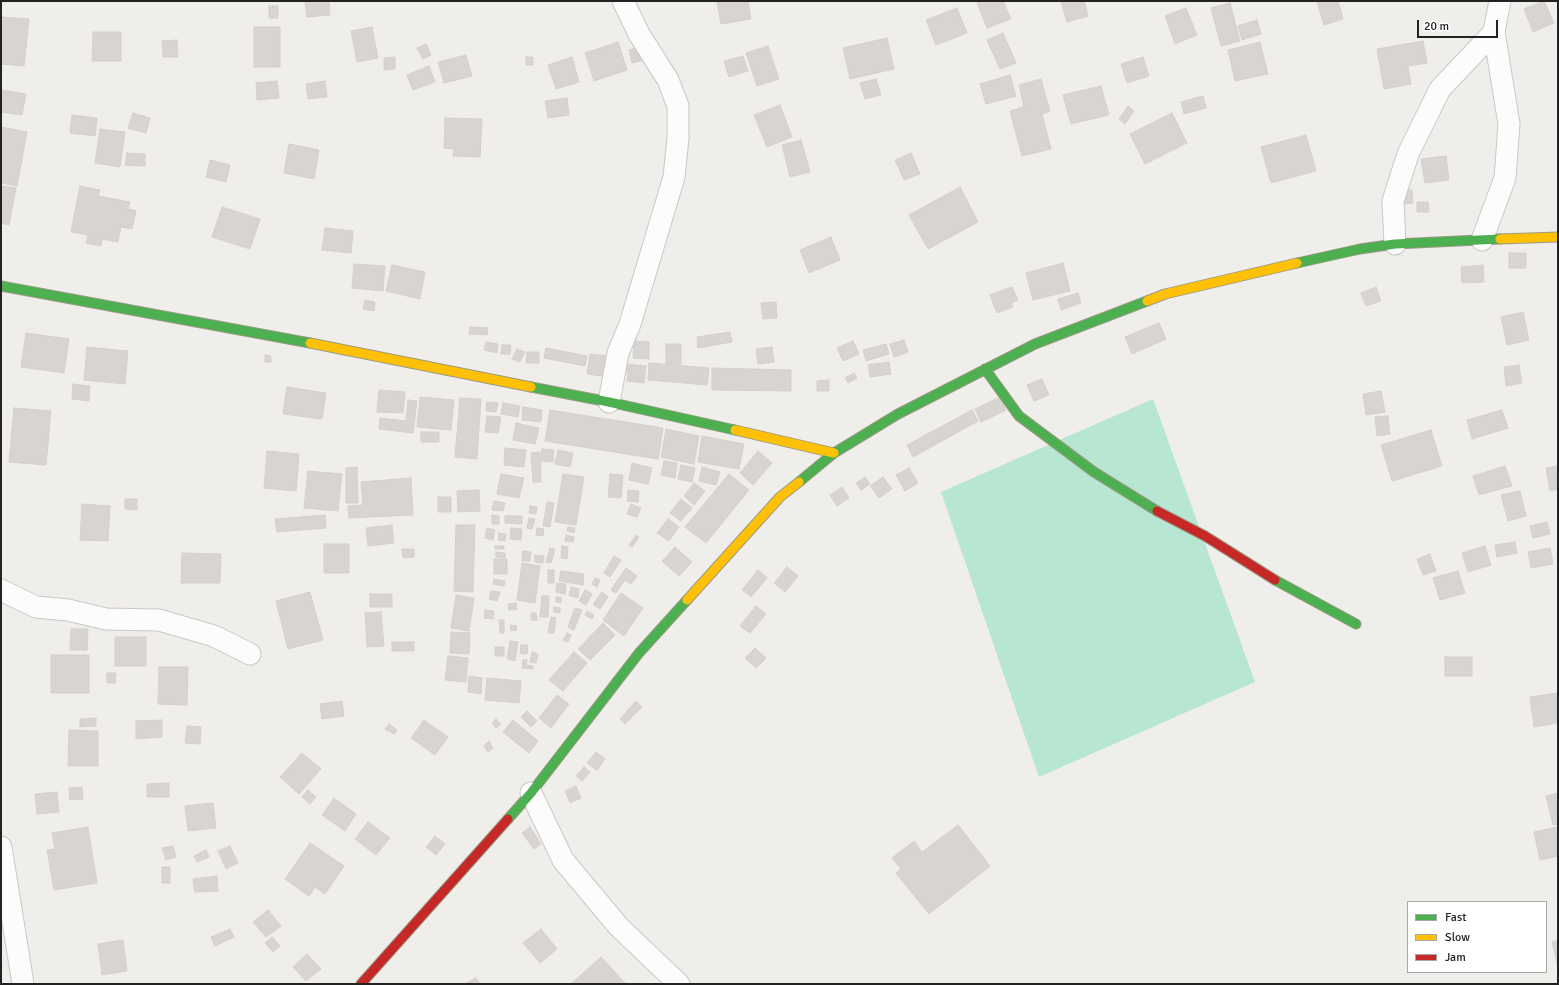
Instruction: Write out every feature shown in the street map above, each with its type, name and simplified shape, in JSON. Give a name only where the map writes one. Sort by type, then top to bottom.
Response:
[{"type":"main road","points":[[361,984],[531,793],[639,653],[780,497],[834,453],[898,414],[1035,344],[1165,294],[1360,249],[1395,244],[1558,237]]},
{"type":"main road","points":[[1,286],[329,346],[609,402],[834,453]]},
{"type":"main road","points":[[985,369],[1019,416],[1094,472],[1150,508],[1205,536],[1268,576],[1356,624]]},
{"type":"street","points":[[609,402],[618,353],[630,324],[674,177],[678,138],[678,106],[668,80],[639,34],[623,1]]},
{"type":"street","points":[[1482,240],[1505,178],[1509,124],[1494,32],[1500,1]]},
{"type":"street","points":[[1395,244],[1393,201],[1408,154],[1440,89],[1494,32]]},
{"type":"street","points":[[1,590],[36,607],[68,610],[106,619],[159,620],[214,636],[250,654]]},
{"type":"street","points":[[531,793],[563,860],[619,927],[679,984]]},
{"type":"street","points":[[1,847],[23,984]]},
{"type":"green space","points":[[1153,399],[1255,682],[1039,777],[941,492]]},
{"type":"building","points":[[305,1],[329,1],[330,15],[307,17]]},
{"type":"building","points":[[717,1],[748,1],[751,19],[721,24]]},
{"type":"building","points":[[981,1],[1003,1],[1011,19],[987,28],[977,3]]},
{"type":"building","points":[[1061,1],[1084,1],[1088,16],[1067,22]]},
{"type":"building","points":[[1317,1],[1338,1],[1343,19],[1324,25]]},
{"type":"building","points":[[1544,1],[1554,23],[1533,32],[1524,9]]},
{"type":"building","points":[[1230,3],[1240,41],[1221,46],[1211,8]]},
{"type":"building","points":[[269,6],[278,6],[278,18],[269,18]]},
{"type":"building","points":[[957,8],[967,33],[936,45],[926,20]]},
{"type":"building","points":[[1186,8],[1197,35],[1175,44],[1165,16]]},
{"type":"building","points":[[1,17],[29,19],[24,66],[1,64]]},
{"type":"building","points":[[1257,20],[1261,34],[1242,40],[1238,26]]},
{"type":"building","points":[[254,27],[280,27],[280,67],[254,67]]},
{"type":"building","points":[[372,27],[378,58],[357,62],[351,31]]},
{"type":"building","points":[[93,32],[121,32],[121,61],[92,61]]},
{"type":"building","points":[[1003,33],[1016,63],[1000,69],[987,40]]},
{"type":"building","points":[[887,38],[894,69],[850,79],[843,48]]},
{"type":"building","points":[[177,40],[178,57],[163,57],[162,41]]},
{"type":"building","points":[[1423,41],[1427,63],[1408,66],[1411,84],[1384,89],[1377,49]]},
{"type":"building","points":[[618,42],[627,70],[594,81],[585,53]]},
{"type":"building","points":[[1260,42],[1268,74],[1235,81],[1228,50]]},
{"type":"building","points":[[426,44],[431,55],[423,59],[417,48]]},
{"type":"building","points":[[768,46],[779,79],[757,86],[746,53]]},
{"type":"building","points":[[640,47],[644,60],[632,63],[629,50]]},
{"type":"building","points":[[466,55],[472,76],[444,83],[438,62]]},
{"type":"building","points":[[743,56],[748,71],[729,77],[724,61]]},
{"type":"building","points":[[395,57],[395,69],[384,70],[384,58]]},
{"type":"building","points":[[526,57],[533,57],[533,65],[526,65]]},
{"type":"building","points":[[572,57],[579,82],[556,89],[548,65]]},
{"type":"building","points":[[1143,57],[1149,76],[1127,83],[1121,64]]},
{"type":"building","points":[[429,66],[435,82],[413,90],[407,75]]},
{"type":"building","points":[[1010,75],[1016,96],[986,104],[980,84]]},
{"type":"building","points":[[876,79],[881,95],[865,99],[860,83]]},
{"type":"building","points":[[1041,79],[1050,111],[1042,114],[1051,149],[1022,156],[1010,111],[1024,107],[1019,85]]},
{"type":"building","points":[[277,81],[279,98],[257,100],[256,83]]},
{"type":"building","points":[[325,81],[327,97],[308,99],[306,84]]},
{"type":"building","points":[[1101,86],[1109,115],[1071,124],[1063,95]]},
{"type":"building","points":[[1,90],[26,94],[22,115],[1,112]]},
{"type":"building","points":[[1203,96],[1206,108],[1184,114],[1181,102]]},
{"type":"building","points":[[567,98],[569,115],[548,118],[545,101]]},
{"type":"building","points":[[780,105],[792,137],[767,147],[754,115]]},
{"type":"building","points":[[1128,106],[1134,111],[1125,124],[1119,119]]},
{"type":"building","points":[[133,113],[150,118],[146,133],[128,128]]},
{"type":"building","points":[[1172,113],[1187,143],[1145,164],[1130,134]]},
{"type":"building","points":[[72,115],[97,118],[95,136],[70,133]]},
{"type":"building","points":[[445,118],[482,119],[480,157],[453,156],[454,149],[444,148]]},
{"type":"building","points":[[1,127],[27,132],[17,186],[1,183]]},
{"type":"building","points":[[100,129],[125,132],[120,167],[95,163]]},
{"type":"building","points":[[1306,135],[1316,171],[1271,183],[1261,147]]},
{"type":"building","points":[[801,140],[810,172],[790,177],[782,145]]},
{"type":"building","points":[[289,144],[319,150],[314,179],[284,173]]},
{"type":"building","points":[[127,153],[145,154],[145,166],[125,165]]},
{"type":"building","points":[[911,153],[920,174],[904,180],[895,160]]},
{"type":"building","points":[[1446,156],[1449,180],[1425,183],[1421,159]]},
{"type":"building","points":[[210,160],[230,165],[226,182],[206,177]]},
{"type":"building","points":[[1,186],[16,188],[9,225],[1,223]]},
{"type":"building","points":[[80,186],[100,190],[98,196],[130,202],[128,209],[136,211],[132,229],[121,227],[118,242],[102,239],[101,246],[86,243],[88,235],[71,232]]},
{"type":"building","points":[[960,187],[978,222],[928,249],[909,215]]},
{"type":"building","points":[[1412,190],[1413,203],[1401,204],[1400,192]]},
{"type":"building","points":[[1417,202],[1428,202],[1429,212],[1417,212]]},
{"type":"building","points":[[222,207],[260,219],[250,249],[212,237]]},
{"type":"building","points":[[325,228],[353,231],[351,253],[322,250]]},
{"type":"building","points":[[831,237],[840,260],[809,273],[800,250]]},
{"type":"building","points":[[1509,253],[1526,253],[1526,268],[1509,268]]},
{"type":"building","points":[[1063,263],[1070,291],[1033,300],[1026,273]]},
{"type":"building","points":[[354,264],[385,266],[383,291],[352,288]]},
{"type":"building","points":[[392,265],[425,272],[420,299],[386,291]]},
{"type":"building","points":[[1483,265],[1484,282],[1462,283],[1461,267]]},
{"type":"building","points":[[1012,287],[1018,300],[1011,303],[1013,307],[997,313],[990,295]]},
{"type":"building","points":[[1376,287],[1381,301],[1366,306],[1361,293]]},
{"type":"building","points":[[1078,293],[1081,303],[1061,310],[1058,299]]},
{"type":"building","points":[[365,300],[375,302],[374,311],[363,309]]},
{"type":"building","points":[[776,302],[777,318],[763,319],[761,303]]},
{"type":"building","points":[[1523,312],[1529,340],[1507,345],[1501,317]]},
{"type":"building","points":[[1159,323],[1166,339],[1132,354],[1125,337]]},
{"type":"building","points":[[470,327],[488,328],[487,335],[469,334]]},
{"type":"building","points":[[730,332],[732,342],[698,348],[697,337]]},
{"type":"building","points":[[26,333],[69,339],[64,373],[21,367]]},
{"type":"building","points":[[904,340],[908,352],[894,357],[890,344]]},
{"type":"building","points":[[634,341],[649,342],[649,359],[633,358]]},
{"type":"building","points":[[853,341],[859,354],[843,361],[837,348]]},
{"type":"building","points":[[486,342],[498,344],[497,353],[484,350]]},
{"type":"building","points":[[666,344],[681,344],[681,364],[666,364]]},
{"type":"building","points":[[886,344],[889,354],[866,361],[863,350]]},
{"type":"building","points":[[502,345],[511,345],[510,354],[501,354]]},
{"type":"building","points":[[87,347],[128,351],[125,384],[84,380]]},
{"type":"building","points":[[772,347],[774,362],[758,364],[756,349]]},
{"type":"building","points":[[546,348],[587,356],[585,366],[544,358]]},
{"type":"building","points":[[517,349],[525,352],[520,362],[512,359]]},
{"type":"building","points":[[527,352],[539,352],[539,363],[526,363]]},
{"type":"building","points":[[590,354],[616,357],[609,377],[587,374]]},
{"type":"building","points":[[265,355],[271,356],[271,362],[265,362]]},
{"type":"building","points":[[889,362],[891,374],[870,377],[868,365]]},
{"type":"building","points":[[617,363],[646,366],[644,383],[627,381],[628,372],[617,371]]},
{"type":"building","points":[[649,363],[709,368],[707,385],[648,380]]},
{"type":"building","points":[[1519,365],[1522,383],[1506,386],[1504,367]]},
{"type":"building","points":[[712,368],[791,370],[791,391],[712,390]]},
{"type":"building","points":[[854,373],[857,378],[848,383],[845,378]]},
{"type":"building","points":[[1042,379],[1049,395],[1034,401],[1027,385]]},
{"type":"building","points":[[829,380],[829,391],[817,391],[817,381]]},
{"type":"building","points":[[73,384],[90,386],[89,401],[72,399]]},
{"type":"building","points":[[287,387],[326,393],[322,419],[283,414]]},
{"type":"building","points":[[379,390],[405,392],[403,413],[377,412]]},
{"type":"building","points":[[1381,391],[1385,412],[1366,415],[1363,394]]},
{"type":"building","points":[[420,397],[454,400],[451,430],[417,427]]},
{"type":"building","points":[[1000,397],[1006,410],[981,422],[975,409]]},
{"type":"building","points":[[460,398],[481,399],[477,459],[455,457]]},
{"type":"building","points":[[408,400],[417,401],[413,433],[379,429],[380,418],[406,421]]},
{"type":"building","points":[[487,402],[498,403],[496,412],[486,411]]},
{"type":"building","points":[[503,403],[520,406],[518,417],[501,414]]},
{"type":"building","points":[[523,407],[542,410],[541,422],[522,420]]},
{"type":"building","points":[[14,408],[51,411],[46,465],[9,462]]},
{"type":"building","points":[[550,410],[663,428],[658,459],[545,441]]},
{"type":"building","points":[[972,410],[978,421],[913,457],[907,445]]},
{"type":"building","points":[[1502,410],[1508,428],[1472,439],[1467,420]]},
{"type":"building","points":[[487,416],[501,417],[498,433],[485,432]]},
{"type":"building","points":[[1388,416],[1390,434],[1377,436],[1375,417]]},
{"type":"building","points":[[516,423],[539,428],[535,444],[513,440]]},
{"type":"building","points":[[666,429],[699,436],[694,464],[661,457]]},
{"type":"building","points":[[1431,430],[1442,466],[1392,481],[1381,445]]},
{"type":"building","points":[[421,432],[439,432],[439,442],[421,442]]},
{"type":"building","points":[[702,436],[744,444],[739,469],[698,462]]},
{"type":"building","points":[[505,448],[526,450],[524,467],[504,465]]},
{"type":"building","points":[[542,449],[554,450],[553,462],[541,461]]},
{"type":"building","points":[[558,450],[573,453],[570,467],[555,464]]},
{"type":"building","points":[[267,451],[299,454],[296,491],[264,488]]},
{"type":"building","points":[[758,451],[772,463],[753,485],[740,473]]},
{"type":"building","points":[[540,452],[541,482],[533,482],[531,453]]},
{"type":"building","points":[[664,461],[677,463],[675,478],[661,475]]},
{"type":"building","points":[[632,463],[652,468],[648,484],[629,480]]},
{"type":"building","points":[[681,465],[695,468],[692,482],[678,479]]},
{"type":"building","points":[[1505,466],[1512,486],[1479,495],[1473,476]]},
{"type":"building","points":[[1558,466],[1558,489],[1550,491],[1546,468]]},
{"type":"building","points":[[357,467],[358,503],[346,503],[346,468]]},
{"type":"building","points":[[702,467],[720,472],[716,485],[699,481]]},
{"type":"building","points":[[909,468],[918,483],[905,491],[896,475]]},
{"type":"building","points":[[308,471],[342,474],[338,511],[304,508]]},
{"type":"building","points":[[501,474],[524,478],[519,498],[497,494]]},
{"type":"building","points":[[563,474],[584,477],[576,525],[555,522]]},
{"type":"building","points":[[610,474],[623,475],[621,498],[608,497]]},
{"type":"building","points":[[729,474],[749,490],[706,543],[685,527]]},
{"type":"building","points":[[865,477],[870,484],[861,490],[856,483]]},
{"type":"building","points":[[883,477],[892,489],[879,498],[870,486]]},
{"type":"building","points":[[411,478],[413,515],[349,518],[348,506],[363,505],[361,482]]},
{"type":"building","points":[[694,483],[705,491],[694,505],[684,496]]},
{"type":"building","points":[[842,487],[849,498],[837,506],[830,495]]},
{"type":"building","points":[[479,490],[480,511],[458,512],[457,491]]},
{"type":"building","points":[[628,490],[639,491],[638,502],[627,501]]},
{"type":"building","points":[[1520,491],[1526,516],[1508,521],[1501,495]]},
{"type":"building","points":[[438,497],[451,497],[451,512],[438,512]]},
{"type":"building","points":[[125,499],[137,499],[137,510],[125,509]]},
{"type":"building","points":[[681,499],[692,508],[681,521],[670,513]]},
{"type":"building","points":[[494,501],[505,503],[503,511],[492,510]]},
{"type":"building","points":[[547,502],[554,503],[550,527],[543,526]]},
{"type":"building","points":[[82,504],[110,506],[108,541],[80,540]]},
{"type":"building","points":[[631,504],[641,508],[637,517],[627,514]]},
{"type":"building","points":[[530,506],[537,507],[536,514],[529,513]]},
{"type":"building","points":[[325,515],[326,528],[277,532],[275,519]]},
{"type":"building","points":[[492,515],[499,516],[499,524],[492,524]]},
{"type":"building","points":[[505,516],[522,516],[522,524],[505,523]]},
{"type":"building","points":[[529,518],[535,519],[532,529],[527,528]]},
{"type":"building","points":[[668,519],[679,527],[669,541],[657,533]]},
{"type":"building","points":[[1547,522],[1550,534],[1533,538],[1530,526]]},
{"type":"building","points":[[392,525],[394,543],[368,546],[366,528]]},
{"type":"building","points":[[456,525],[475,525],[473,592],[454,591]]},
{"type":"building","points":[[568,527],[575,528],[574,533],[567,531]]},
{"type":"building","points":[[487,528],[495,530],[493,540],[485,538]]},
{"type":"building","points":[[511,528],[522,529],[521,540],[510,539]]},
{"type":"building","points":[[537,528],[544,529],[543,536],[536,535]]},
{"type":"building","points":[[499,533],[506,534],[505,541],[498,540]]},
{"type":"building","points":[[566,535],[574,537],[573,542],[565,541]]},
{"type":"building","points":[[636,535],[639,537],[632,547],[629,545]]},
{"type":"building","points":[[1515,542],[1517,553],[1497,557],[1495,545]]},
{"type":"building","points":[[324,544],[349,544],[349,573],[324,573]]},
{"type":"building","points":[[495,546],[504,546],[504,549],[495,549]]},
{"type":"building","points":[[562,546],[568,547],[567,559],[561,558]]},
{"type":"building","points":[[1485,546],[1491,565],[1468,572],[1462,553]]},
{"type":"building","points":[[675,547],[692,562],[679,576],[662,561]]},
{"type":"building","points":[[550,548],[555,549],[551,563],[546,562]]},
{"type":"building","points":[[1550,548],[1553,564],[1531,568],[1528,552]]},
{"type":"building","points":[[402,549],[414,549],[414,557],[403,558]]},
{"type":"building","points":[[523,551],[531,552],[530,561],[522,561]]},
{"type":"building","points":[[496,552],[505,553],[505,558],[496,557]]},
{"type":"building","points":[[182,553],[221,554],[220,583],[181,583]]},
{"type":"building","points":[[1430,554],[1436,571],[1423,575],[1417,559]]},
{"type":"building","points":[[535,555],[544,556],[543,563],[535,562]]},
{"type":"building","points":[[614,556],[621,560],[610,577],[604,573]]},
{"type":"building","points":[[494,559],[507,559],[507,574],[494,574]]},
{"type":"building","points":[[522,563],[540,566],[535,603],[517,600]]},
{"type":"building","points":[[787,567],[798,576],[785,592],[774,583]]},
{"type":"building","points":[[626,568],[637,576],[631,584],[625,580],[616,593],[611,590]]},
{"type":"building","points":[[548,570],[554,570],[554,583],[548,583]]},
{"type":"building","points":[[758,570],[767,578],[751,597],[742,590]]},
{"type":"building","points":[[561,571],[584,574],[583,585],[559,581]]},
{"type":"building","points":[[1458,571],[1465,593],[1440,600],[1433,578]]},
{"type":"building","points":[[595,578],[600,580],[597,587],[592,584]]},
{"type":"building","points":[[494,579],[505,581],[504,586],[493,584]]},
{"type":"building","points":[[557,583],[566,584],[565,594],[556,592]]},
{"type":"building","points":[[571,587],[579,589],[578,598],[569,595]]},
{"type":"building","points":[[585,590],[592,594],[586,605],[579,601]]},
{"type":"building","points":[[491,591],[500,592],[497,601],[489,599]]},
{"type":"building","points":[[310,592],[323,640],[288,649],[276,601]]},
{"type":"building","points":[[602,592],[608,597],[600,609],[593,604]]},
{"type":"building","points":[[621,593],[643,608],[624,636],[603,620]]},
{"type":"building","points":[[370,594],[392,594],[392,607],[370,607]]},
{"type":"building","points":[[456,595],[474,598],[469,631],[451,628]]},
{"type":"building","points":[[542,596],[549,596],[548,617],[540,617]]},
{"type":"building","points":[[556,597],[561,597],[561,603],[556,602]]},
{"type":"building","points":[[516,603],[517,609],[509,610],[508,604]]},
{"type":"building","points":[[756,606],[766,614],[750,633],[740,626]]},
{"type":"building","points":[[554,607],[560,608],[560,613],[554,612]]},
{"type":"building","points":[[575,608],[582,610],[574,630],[568,627]]},
{"type":"building","points":[[485,610],[494,611],[493,619],[484,618]]},
{"type":"building","points":[[587,611],[594,615],[592,619],[585,615]]},
{"type":"building","points":[[381,612],[384,646],[367,647],[365,613]]},
{"type":"building","points":[[531,613],[536,613],[537,620],[531,620]]},
{"type":"building","points":[[551,617],[556,618],[554,633],[548,633]]},
{"type":"building","points":[[499,620],[504,620],[504,633],[500,633]]},
{"type":"building","points":[[603,623],[615,635],[590,660],[578,649]]},
{"type":"building","points":[[511,625],[517,626],[516,631],[510,630]]},
{"type":"building","points":[[71,629],[88,629],[87,650],[70,650]]},
{"type":"building","points":[[451,632],[470,633],[469,654],[450,653]]},
{"type":"building","points":[[567,633],[571,635],[568,642],[563,640]]},
{"type":"building","points":[[115,637],[146,637],[146,666],[115,666]]},
{"type":"building","points":[[510,641],[518,642],[515,661],[507,659]]},
{"type":"building","points":[[392,642],[414,642],[414,651],[392,651]]},
{"type":"building","points":[[521,645],[528,645],[527,654],[520,653]]},
{"type":"building","points":[[495,647],[504,647],[504,656],[495,656]]},
{"type":"building","points":[[755,648],[766,658],[756,668],[745,658]]},
{"type":"building","points":[[532,652],[538,654],[536,663],[530,662]]},
{"type":"building","points":[[574,652],[587,663],[563,691],[549,680]]},
{"type":"building","points":[[51,655],[89,655],[89,693],[51,693]]},
{"type":"building","points":[[448,656],[468,658],[466,682],[445,680]]},
{"type":"building","points":[[1445,657],[1472,657],[1472,676],[1445,676]]},
{"type":"building","points":[[523,660],[527,660],[526,665],[533,666],[533,669],[522,668]]},
{"type":"building","points":[[159,667],[188,667],[187,705],[158,704]]},
{"type":"building","points":[[107,673],[116,673],[115,683],[107,683]]},
{"type":"building","points":[[469,676],[482,678],[481,694],[468,692]]},
{"type":"building","points":[[487,678],[521,681],[519,703],[485,700]]},
{"type":"building","points":[[1558,693],[1558,723],[1534,727],[1530,697]]},
{"type":"building","points":[[557,695],[569,704],[551,728],[539,718]]},
{"type":"building","points":[[342,701],[344,716],[322,719],[320,704]]},
{"type":"building","points":[[636,701],[642,707],[625,724],[620,719]]},
{"type":"building","points":[[527,711],[537,721],[531,727],[521,717]]},
{"type":"building","points":[[96,718],[96,726],[80,727],[80,719]]},
{"type":"building","points":[[496,719],[501,724],[496,728],[492,723]]},
{"type":"building","points":[[162,720],[162,737],[136,739],[136,721]]},
{"type":"building","points":[[424,720],[448,737],[435,755],[411,738]]},
{"type":"building","points":[[513,720],[538,741],[529,753],[503,732]]},
{"type":"building","points":[[389,724],[397,730],[394,734],[385,729]]},
{"type":"building","points":[[187,726],[201,727],[200,744],[185,743]]},
{"type":"building","points":[[69,730],[98,731],[98,766],[68,766]]},
{"type":"building","points":[[489,741],[493,748],[488,752],[484,746]]},
{"type":"building","points":[[596,752],[605,759],[597,770],[587,763]]},
{"type":"building","points":[[302,753],[321,769],[299,794],[280,777]]},
{"type":"building","points":[[584,767],[590,772],[582,781],[576,776]]},
{"type":"building","points":[[169,783],[169,797],[147,797],[147,784]]},
{"type":"building","points":[[576,786],[581,798],[570,803],[565,791]]},
{"type":"building","points":[[82,787],[83,799],[70,800],[69,788]]},
{"type":"building","points":[[308,790],[316,797],[310,804],[302,797]]},
{"type":"building","points":[[57,792],[59,812],[37,814],[35,794]]},
{"type":"building","points":[[1558,793],[1558,824],[1553,825],[1546,796]]},
{"type":"building","points":[[334,798],[356,814],[345,831],[322,815]]},
{"type":"building","points":[[213,803],[216,828],[188,831],[185,806]]},
{"type":"building","points":[[368,822],[390,838],[376,855],[355,839]]},
{"type":"building","points":[[958,825],[990,866],[929,914],[896,873],[901,869],[892,858],[914,841],[922,852]]},
{"type":"building","points":[[88,827],[97,883],[54,890],[47,850],[55,849],[52,833]]},
{"type":"building","points":[[530,827],[541,844],[534,849],[522,833]]},
{"type":"building","points":[[1558,827],[1558,856],[1540,860],[1534,832]]},
{"type":"building","points":[[435,836],[445,844],[436,855],[426,847]]},
{"type":"building","points":[[310,843],[344,866],[325,894],[315,887],[309,896],[285,879]]},
{"type":"building","points":[[173,846],[176,857],[166,860],[162,848]]},
{"type":"building","points":[[230,846],[238,863],[226,869],[218,851]]},
{"type":"building","points":[[206,850],[209,857],[197,862],[194,856]]},
{"type":"building","points":[[162,867],[170,867],[170,883],[162,883]]},
{"type":"building","points":[[217,876],[218,891],[195,892],[193,879]]},
{"type":"building","points":[[268,910],[281,926],[266,937],[253,922]]},
{"type":"building","points":[[230,929],[234,937],[215,946],[211,937]]},
{"type":"building","points":[[541,929],[557,949],[540,963],[523,943]]},
{"type":"building","points":[[272,937],[280,946],[273,952],[265,943]]},
{"type":"building","points":[[123,940],[127,971],[102,975],[98,944]]},
{"type":"building","points":[[1558,940],[1558,967],[1552,942]]},
{"type":"building","points":[[307,954],[321,969],[306,981],[293,967]]},
{"type":"building","points":[[601,957],[626,984],[571,984]]},
{"type":"building","points":[[476,978],[480,984],[464,984]]},
{"type":"traffic: fast","points":[[1297,263],[1360,249],[1395,244],[1500,239]]},
{"type":"traffic: fast","points":[[1,286],[310,343]]},
{"type":"traffic: fast","points":[[799,482],[834,453],[898,414],[1035,344],[1147,301]]},
{"type":"traffic: fast","points":[[985,369],[1019,416],[1094,472],[1157,511]]},
{"type":"traffic: fast","points":[[531,387],[609,402],[735,430]]},
{"type":"traffic: fast","points":[[1275,580],[1356,624]]},
{"type":"traffic: fast","points":[[508,819],[531,793],[639,653],[687,600]]},
{"type":"traffic: slow","points":[[1500,239],[1558,237]]},
{"type":"traffic: slow","points":[[1147,301],[1165,294],[1297,263]]},
{"type":"traffic: slow","points":[[310,343],[531,387]]},
{"type":"traffic: slow","points":[[735,430],[834,453]]},
{"type":"traffic: slow","points":[[687,600],[780,497],[799,482]]},
{"type":"traffic: jam","points":[[1157,511],[1205,536],[1275,580]]},
{"type":"traffic: jam","points":[[361,984],[508,819]]}]
